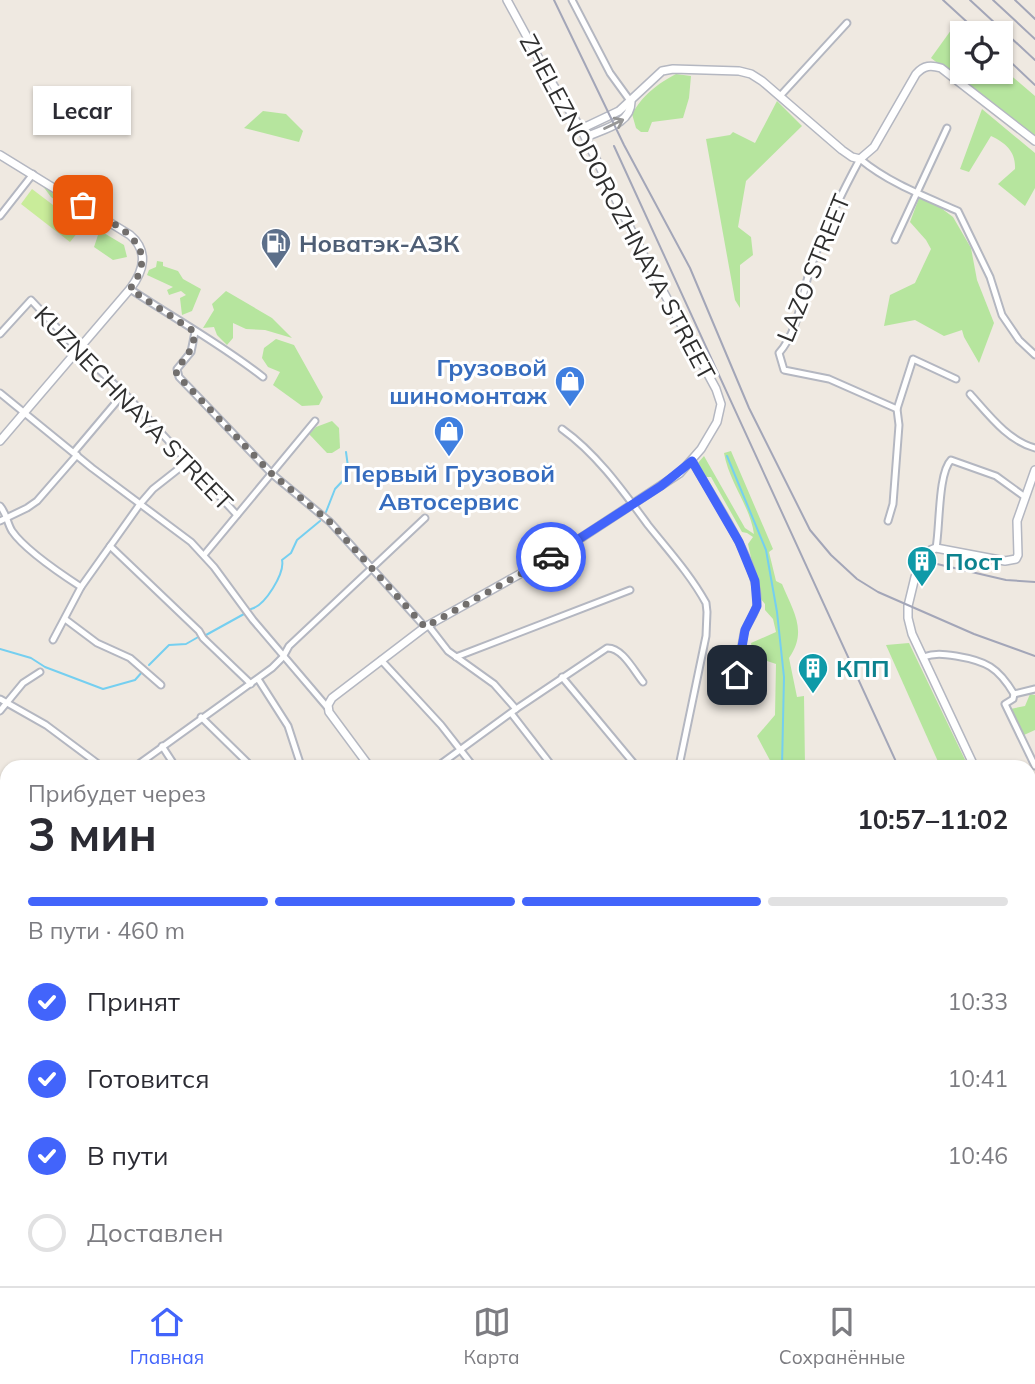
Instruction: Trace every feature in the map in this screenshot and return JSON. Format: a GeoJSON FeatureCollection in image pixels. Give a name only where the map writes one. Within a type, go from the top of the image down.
{"type":"FeatureCollection","features":[{"type":"Feature","properties":{"kind":"main road","name":"ZHELEZNODOROZHNAYA STREET"},"geometry":{"type":"LineString","coordinates":[[507,0],[552,83],[586,137],[644,256],[716,389],[721,404],[720,416],[711,435],[692,461]]}},
{"type":"Feature","properties":{"kind":"main road","name":"LAZO STREET"},"geometry":{"type":"LineString","coordinates":[[860,159],[874,147],[916,74],[927,66],[942,68],[1035,141]]}},
{"type":"Feature","properties":{"kind":"main road"},"geometry":{"type":"LineString","coordinates":[[581,129],[619,111],[662,71],[673,69],[744,72],[762,80],[842,150],[860,159]]}},
{"type":"Feature","properties":{"kind":"main road"},"geometry":{"type":"LineString","coordinates":[[586,137],[626,119],[631,102]]}},
{"type":"Feature","properties":{"kind":"main road"},"geometry":{"type":"LineString","coordinates":[[0,155],[134,238],[141,249],[143,259],[140,275],[130,289],[0,441]]}},
{"type":"Feature","properties":{"kind":"main road"},"geometry":{"type":"LineString","coordinates":[[364,760],[330,715],[328,708],[332,698],[426,626],[511,581],[634,504],[680,473],[692,461]]}},
{"type":"Feature","properties":{"kind":"main road"},"geometry":{"type":"LineString","coordinates":[[971,760],[912,634],[907,610],[915,576],[928,552],[936,548],[1012,561],[1018,555],[1017,522],[1035,470]]}},
{"type":"Feature","properties":{"kind":"street"},"geometry":{"type":"LineString","coordinates":[[572,0],[610,74],[631,102]]}},
{"type":"Feature","properties":{"kind":"street"},"geometry":{"type":"LineString","coordinates":[[781,95],[847,23]]}},
{"type":"Feature","properties":{"kind":"street"},"geometry":{"type":"LineString","coordinates":[[895,240],[947,128]]}},
{"type":"Feature","properties":{"kind":"street"},"geometry":{"type":"LineString","coordinates":[[860,159],[917,194],[958,211],[990,277],[1002,315],[1019,340],[1035,355]]}},
{"type":"Feature","properties":{"kind":"street","name":"LAZO STREET"},"geometry":{"type":"LineString","coordinates":[[860,159],[831,215],[810,270],[789,342],[779,353],[784,370],[829,379],[897,409]]}},
{"type":"Feature","properties":{"kind":"street"},"geometry":{"type":"LineString","coordinates":[[0,216],[34,174]]}},
{"type":"Feature","properties":{"kind":"street"},"geometry":{"type":"LineString","coordinates":[[130,289],[230,352],[263,377]]}},
{"type":"Feature","properties":{"kind":"street","name":"KUZNECHNAYA STREET"},"geometry":{"type":"LineString","coordinates":[[0,334],[31,300],[237,515]]}},
{"type":"Feature","properties":{"kind":"street"},"geometry":{"type":"LineString","coordinates":[[195,332],[191,352],[176,372],[272,474],[330,522],[440,643],[494,684],[548,760]]}},
{"type":"Feature","properties":{"kind":"street"},"geometry":{"type":"LineString","coordinates":[[888,521],[893,504],[899,425],[897,409],[912,359],[956,379]]}},
{"type":"Feature","properties":{"kind":"street"},"geometry":{"type":"LineString","coordinates":[[0,393],[174,528],[204,555],[283,657],[328,708]]}},
{"type":"Feature","properties":{"kind":"street"},"geometry":{"type":"LineString","coordinates":[[0,521],[37,501],[123,394]]}},
{"type":"Feature","properties":{"kind":"street"},"geometry":{"type":"LineString","coordinates":[[970,394],[1001,428],[1022,445],[1035,448]]}},
{"type":"Feature","properties":{"kind":"street"},"geometry":{"type":"LineString","coordinates":[[204,555],[315,421]]}},
{"type":"Feature","properties":{"kind":"street"},"geometry":{"type":"LineString","coordinates":[[562,429],[594,457],[634,504],[700,592],[708,612],[701,661],[680,760]]}},
{"type":"Feature","properties":{"kind":"street"},"geometry":{"type":"LineString","coordinates":[[936,548],[940,529],[942,482],[951,460],[996,476],[1025,497]]}},
{"type":"Feature","properties":{"kind":"street"},"geometry":{"type":"LineString","coordinates":[[692,461],[739,542],[751,566],[756,586],[755,610],[745,630],[737,675],[729,696]]}},
{"type":"Feature","properties":{"kind":"street"},"geometry":{"type":"LineString","coordinates":[[53,640],[81,587],[140,503],[186,463]]}},
{"type":"Feature","properties":{"kind":"street"},"geometry":{"type":"LineString","coordinates":[[0,506],[18,537],[52,567],[81,587]]}},
{"type":"Feature","properties":{"kind":"street"},"geometry":{"type":"LineString","coordinates":[[144,760],[258,679],[283,657],[289,646],[425,518]]}},
{"type":"Feature","properties":{"kind":"street"},"geometry":{"type":"LineString","coordinates":[[110,546],[158,590],[251,684]]}},
{"type":"Feature","properties":{"kind":"street"},"geometry":{"type":"LineString","coordinates":[[456,657],[630,590]]}},
{"type":"Feature","properties":{"kind":"street"},"geometry":{"type":"LineString","coordinates":[[65,619],[97,643],[130,658],[161,685]]}},
{"type":"Feature","properties":{"kind":"street"},"geometry":{"type":"LineString","coordinates":[[446,760],[603,650],[611,648],[620,653],[643,682]]}},
{"type":"Feature","properties":{"kind":"street"},"geometry":{"type":"LineString","coordinates":[[923,657],[936,653],[979,660],[993,667],[1014,694]]}},
{"type":"Feature","properties":{"kind":"street"},"geometry":{"type":"LineString","coordinates":[[381,660],[469,760]]}},
{"type":"Feature","properties":{"kind":"street"},"geometry":{"type":"LineString","coordinates":[[0,711],[23,683],[40,672]]}},
{"type":"Feature","properties":{"kind":"street"},"geometry":{"type":"LineString","coordinates":[[562,677],[631,760]]}},
{"type":"Feature","properties":{"kind":"street"},"geometry":{"type":"LineString","coordinates":[[258,679],[288,726],[298,760]]}},
{"type":"Feature","properties":{"kind":"street"},"geometry":{"type":"LineString","coordinates":[[553,684],[568,686]]}},
{"type":"Feature","properties":{"kind":"street"},"geometry":{"type":"LineString","coordinates":[[1014,694],[1035,689]]}},
{"type":"Feature","properties":{"kind":"street"},"geometry":{"type":"LineString","coordinates":[[1014,694],[1013,699],[1005,704],[1032,760]]}},
{"type":"Feature","properties":{"kind":"street"},"geometry":{"type":"LineString","coordinates":[[0,699],[46,725],[93,760]]}},
{"type":"Feature","properties":{"kind":"street"},"geometry":{"type":"LineString","coordinates":[[201,717],[245,760]]}},
{"type":"Feature","properties":{"kind":"street"},"geometry":{"type":"LineString","coordinates":[[162,746],[172,760]]}},
{"type":"Feature","properties":{"kind":"green space"},"geometry":{"type":"Polygon","coordinates":[[[950,32],[950,73],[931,58],[950,32]]]}},
{"type":"Feature","properties":{"kind":"green space"},"geometry":{"type":"Polygon","coordinates":[[[676,74],[691,76],[689,98],[683,118],[652,122],[648,132],[641,132],[636,128],[632,114],[651,91],[676,74]]]}},
{"type":"Feature","properties":{"kind":"green space"},"geometry":{"type":"Polygon","coordinates":[[[1013,77],[1035,96],[1035,139],[964,84],[1013,84],[1013,77]]]}},
{"type":"Feature","properties":{"kind":"green space"},"geometry":{"type":"Polygon","coordinates":[[[777,101],[802,126],[746,181],[738,227],[751,237],[753,255],[740,265],[740,308],[735,300],[706,139],[730,135],[733,132],[755,143],[777,101]]]}},
{"type":"Feature","properties":{"kind":"green space"},"geometry":{"type":"Polygon","coordinates":[[[982,109],[1035,153],[1035,188],[1025,206],[998,184],[1015,169],[1015,163],[1009,149],[991,136],[969,172],[960,169],[982,109]]]}},
{"type":"Feature","properties":{"kind":"green space"},"geometry":{"type":"Polygon","coordinates":[[[263,111],[286,114],[303,131],[299,142],[244,128],[263,111]]]}},
{"type":"Feature","properties":{"kind":"green space"},"geometry":{"type":"Polygon","coordinates":[[[42,185],[104,233],[124,245],[127,257],[113,260],[94,247],[99,232],[51,197],[42,185]]]}},
{"type":"Feature","properties":{"kind":"green space"},"geometry":{"type":"Polygon","coordinates":[[[32,189],[82,227],[70,242],[21,204],[32,189]]]}},
{"type":"Feature","properties":{"kind":"green space"},"geometry":{"type":"Polygon","coordinates":[[[919,198],[937,205],[953,217],[971,248],[977,280],[994,323],[979,363],[962,330],[944,336],[915,320],[884,326],[890,295],[915,283],[931,249],[910,222],[919,198]]]}},
{"type":"Feature","properties":{"kind":"green space"},"geometry":{"type":"Polygon","coordinates":[[[157,261],[178,271],[183,279],[201,289],[192,311],[182,315],[180,298],[186,295],[181,291],[169,295],[167,290],[173,287],[147,275],[149,270],[156,267],[157,261]]]}},
{"type":"Feature","properties":{"kind":"green space"},"geometry":{"type":"Polygon","coordinates":[[[226,291],[272,318],[292,338],[265,330],[246,329],[233,323],[233,338],[227,345],[217,335],[214,327],[203,328],[214,310],[212,304],[226,291]]]}},
{"type":"Feature","properties":{"kind":"green space"},"geometry":{"type":"Polygon","coordinates":[[[276,339],[294,345],[323,397],[319,405],[302,406],[273,385],[280,372],[268,367],[262,358],[264,348],[276,339]]]}},
{"type":"Feature","properties":{"kind":"green space"},"geometry":{"type":"Polygon","coordinates":[[[332,421],[339,428],[340,448],[327,453],[309,434],[316,427],[332,421]]]}},
{"type":"Feature","properties":{"kind":"green space"},"geometry":{"type":"Polygon","coordinates":[[[731,451],[773,549],[769,552],[776,581],[782,584],[797,621],[797,639],[789,658],[797,697],[804,696],[805,760],[770,760],[757,736],[775,715],[776,664],[753,656],[751,643],[776,632],[773,619],[760,598],[748,544],[753,537],[742,532],[711,477],[704,477],[697,464],[704,456],[745,528],[754,534],[724,453],[731,451]]]}},
{"type":"Feature","properties":{"kind":"green space"},"geometry":{"type":"Polygon","coordinates":[[[909,643],[965,760],[937,760],[886,645],[909,643]]]}},
{"type":"Feature","properties":{"kind":"green space"},"geometry":{"type":"Polygon","coordinates":[[[1030,694],[1035,695],[1035,730],[1024,735],[1010,709],[1025,706],[1030,694]]]}},
{"type":"Feature","properties":{"kind":"waterway"},"geometry":{"type":"LineString","coordinates":[[326,512],[335,489],[349,474],[346,452]]}},
{"type":"Feature","properties":{"kind":"waterway"},"geometry":{"type":"LineString","coordinates":[[727,456],[766,550],[777,612],[784,677],[782,760]]}},
{"type":"Feature","properties":{"kind":"waterway"},"geometry":{"type":"LineString","coordinates":[[251,609],[262,602],[273,588],[282,560],[291,553],[297,540],[320,521]]}},
{"type":"Feature","properties":{"kind":"waterway"},"geometry":{"type":"LineString","coordinates":[[206,635],[244,614]]}},
{"type":"Feature","properties":{"kind":"waterway"},"geometry":{"type":"LineString","coordinates":[[149,665],[169,645],[186,644],[200,636]]}},
{"type":"Feature","properties":{"kind":"waterway"},"geometry":{"type":"LineString","coordinates":[[0,649],[31,658],[45,667],[103,689],[135,680],[143,671]]}},
{"type":"Feature","properties":{"kind":"railway"},"geometry":{"type":"LineString","coordinates":[[554,0],[624,145],[690,268],[749,408],[810,530],[831,555],[857,579],[878,592],[974,634],[1035,656]]}},
{"type":"Feature","properties":{"kind":"railway"},"geometry":{"type":"LineString","coordinates":[[943,0],[966,21]]}},
{"type":"Feature","properties":{"kind":"railway"},"geometry":{"type":"LineString","coordinates":[[970,0],[1035,60]]}},
{"type":"Feature","properties":{"kind":"railway"},"geometry":{"type":"LineString","coordinates":[[993,0],[1035,39]]}},
{"type":"Feature","properties":{"kind":"railway"},"geometry":{"type":"LineString","coordinates":[[1015,0],[1035,19]]}},
{"type":"Feature","properties":{"kind":"railway"},"geometry":{"type":"LineString","coordinates":[[1013,64],[1035,85]]}},
{"type":"Feature","properties":{"kind":"railway"},"geometry":{"type":"LineString","coordinates":[[614,146],[895,760]]}},
{"type":"Feature","properties":{"kind":"railway"},"geometry":{"type":"LineString","coordinates":[[937,564],[1006,580],[1035,582]]}},
{"type":"Feature","properties":{"kind":"way so far"},"geometry":{"type":"LineString","coordinates":[[83,205],[134,238],[141,249],[143,265],[140,275],[130,289],[195,332],[191,352],[177,369],[179,377],[272,474],[330,522],[425,627],[551,557]]}},
{"type":"Feature","properties":{"kind":"place","name":"Lecar"},"geometry":{"type":"Point","coordinates":[83,205]}},
{"type":"Feature","properties":{"kind":"place","name":"Новатэк-АЗК"},"geometry":{"type":"Point","coordinates":[276,270]}},
{"type":"Feature","properties":{"kind":"place","name":"Грузовой шиномонтаж"},"geometry":{"type":"Point","coordinates":[570,408]}},
{"type":"Feature","properties":{"kind":"place","name":"Первый Грузовой Автосервис"},"geometry":{"type":"Point","coordinates":[449,458]}},
{"type":"Feature","properties":{"kind":"place","name":"Пост"},"geometry":{"type":"Point","coordinates":[922,588]}},
{"type":"Feature","properties":{"kind":"place","name":"КПП"},"geometry":{"type":"Point","coordinates":[813,695]}},
{"type":"Feature","properties":{"kind":"route"},"geometry":{"type":"LineString","coordinates":[[551,557],[661,486],[692,461],[739,542],[755,581],[757,606],[745,630],[737,675]]}}]}
